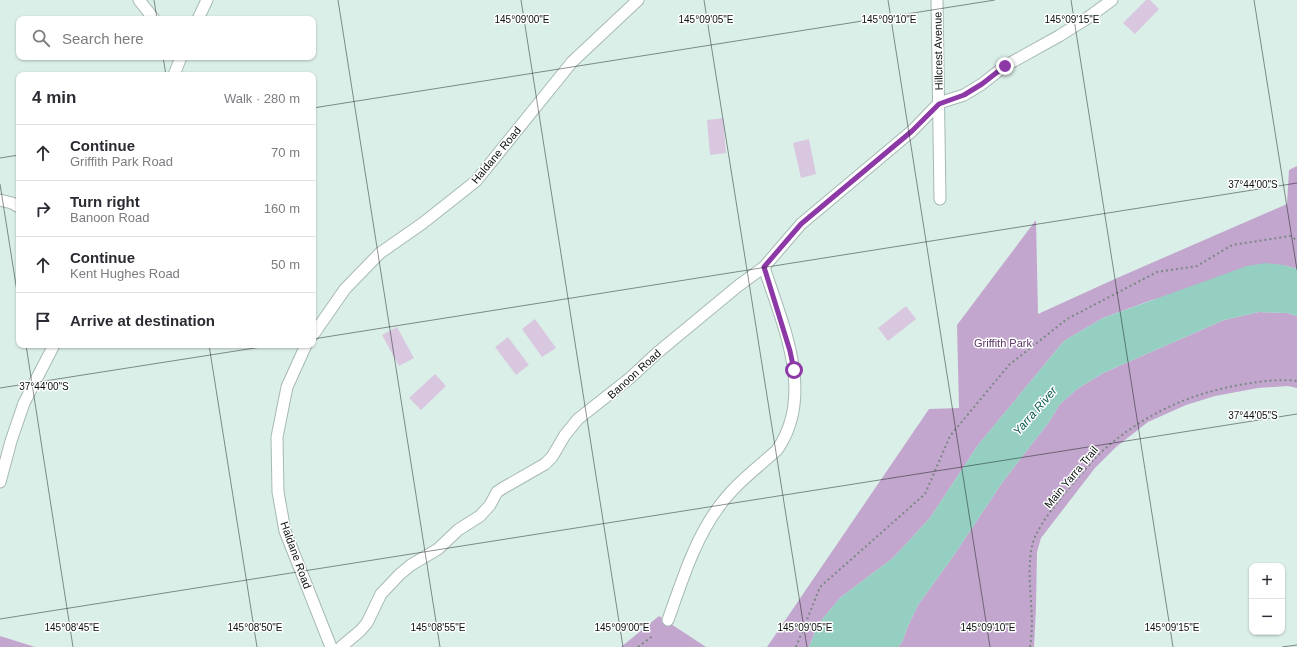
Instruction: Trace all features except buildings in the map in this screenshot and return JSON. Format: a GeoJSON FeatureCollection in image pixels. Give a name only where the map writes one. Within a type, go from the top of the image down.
{"type":"FeatureCollection","features":[{"type":"Feature","properties":{"kind":"street"},"geometry":{"type":"LineString","coordinates":[[139,0],[152,16]]}},
{"type":"Feature","properties":{"kind":"street"},"geometry":{"type":"LineString","coordinates":[[199,16],[207,0]]}},
{"type":"Feature","properties":{"kind":"street","name":"Haldane Road"},"geometry":{"type":"LineString","coordinates":[[316,331],[345,289],[380,253],[423,223],[476,180],[572,62],[638,0]]}},
{"type":"Feature","properties":{"kind":"street","name":"Hillcrest Avenue"},"geometry":{"type":"LineString","coordinates":[[937,0],[940,199]]}},
{"type":"Feature","properties":{"kind":"street"},"geometry":{"type":"LineString","coordinates":[[939,104],[964,95],[982,84],[1005,66],[1064,33],[1112,0]]}},
{"type":"Feature","properties":{"kind":"street"},"geometry":{"type":"LineString","coordinates":[[175,72],[180,60]]}},
{"type":"Feature","properties":{"kind":"street","name":"Banoon Road"},"geometry":{"type":"LineString","coordinates":[[341,647],[367,623],[381,594],[405,569],[438,549],[458,530],[480,516],[490,505],[497,492],[545,464],[552,457],[565,435],[578,419],[630,378],[657,353],[738,286],[764,267],[801,224],[912,131],[939,104]]}},
{"type":"Feature","properties":{"kind":"street"},"geometry":{"type":"LineString","coordinates":[[0,200],[16,205]]}},
{"type":"Feature","properties":{"kind":"street"},"geometry":{"type":"LineString","coordinates":[[668,620],[693,553],[718,507],[733,490],[777,450],[792,421],[795,392],[794,370],[790,351],[764,267]]}},
{"type":"Feature","properties":{"kind":"street"},"geometry":{"type":"LineString","coordinates":[[0,482],[11,441],[24,403],[52,348]]}},
{"type":"Feature","properties":{"kind":"street","name":"Haldane Road"},"geometry":{"type":"LineString","coordinates":[[305,348],[287,387],[278,437],[278,492],[285,531],[331,647]]}},
{"type":"Feature","properties":{"kind":"path"},"geometry":{"type":"LineString","coordinates":[[796,647],[820,587],[925,494],[950,436],[1009,365],[1067,319],[1157,272],[1198,266],[1232,245],[1290,236],[1297,240]]}},
{"type":"Feature","properties":{"kind":"path","name":"Main Yarra Trail"},"geometry":{"type":"LineString","coordinates":[[1030,647],[1032,618],[1030,562],[1034,539],[1052,511],[1101,452],[1144,419],[1181,401],[1203,393],[1238,385],[1268,381],[1297,381]]}},
{"type":"Feature","properties":{"kind":"path"},"geometry":{"type":"LineString","coordinates":[[638,647],[654,635]]}},
{"type":"Feature","properties":{"kind":"shaded area"},"geometry":{"type":"Polygon","coordinates":[[[1146,0],[1150,0],[1159,9],[1135,34],[1123,23],[1146,0]]]}},
{"type":"Feature","properties":{"kind":"shaded area"},"geometry":{"type":"Polygon","coordinates":[[[723,118],[726,153],[710,155],[707,120],[723,118]]]}},
{"type":"Feature","properties":{"kind":"shaded area"},"geometry":{"type":"Polygon","coordinates":[[[809,139],[816,174],[801,178],[793,143],[809,139]]]}},
{"type":"Feature","properties":{"kind":"shaded area"},"geometry":{"type":"Polygon","coordinates":[[[906,306],[916,319],[888,341],[878,328],[906,306]]]}},
{"type":"Feature","properties":{"kind":"shaded area"},"geometry":{"type":"Polygon","coordinates":[[[535,319],[556,348],[542,357],[522,329],[535,319]]]}},
{"type":"Feature","properties":{"kind":"shaded area"},"geometry":{"type":"Polygon","coordinates":[[[397,327],[414,358],[399,366],[382,335],[397,327]]]}},
{"type":"Feature","properties":{"kind":"shaded area"},"geometry":{"type":"Polygon","coordinates":[[[508,337],[529,365],[516,375],[495,347],[508,337]]]}},
{"type":"Feature","properties":{"kind":"shaded area"},"geometry":{"type":"Polygon","coordinates":[[[435,374],[446,386],[421,410],[409,398],[435,374]]]}},
{"type":"Feature","properties":{"kind":"green space","name":"Griffith Park"},"geometry":{"type":"Polygon","coordinates":[[[1297,166],[1297,269],[1283,265],[1152,300],[1103,318],[1064,341],[978,445],[930,518],[893,558],[841,597],[819,623],[809,647],[767,647],[929,409],[959,408],[957,325],[1036,220],[1038,314],[1287,204],[1289,170],[1297,166]]]}},
{"type":"Feature","properties":{"kind":"green space"},"geometry":{"type":"Polygon","coordinates":[[[1259,312],[1288,313],[1297,316],[1297,388],[1288,386],[1258,388],[1215,396],[1186,405],[1148,422],[1116,447],[1095,468],[1041,538],[1037,552],[1034,647],[898,647],[902,642],[918,605],[952,558],[1004,480],[1049,422],[1060,404],[1077,389],[1103,373],[1224,320],[1259,312]]]}},
{"type":"Feature","properties":{"kind":"green space"},"geometry":{"type":"Polygon","coordinates":[[[659,616],[706,647],[621,647],[659,616]]]}},
{"type":"Feature","properties":{"kind":"green space"},"geometry":{"type":"Polygon","coordinates":[[[0,636],[35,647],[0,647],[0,636]]]}},
{"type":"Feature","properties":{"kind":"water","name":"Yarra River"},"geometry":{"type":"Polygon","coordinates":[[[1266,263],[1283,265],[1297,269],[1297,316],[1288,313],[1259,312],[1224,320],[1103,373],[1077,389],[1060,404],[1049,422],[1004,480],[952,558],[918,605],[902,642],[898,647],[809,647],[819,623],[841,597],[893,558],[930,518],[978,445],[1064,341],[1103,318],[1247,266],[1266,263]]]}},
{"type":"Feature","properties":{"kind":"route"},"geometry":{"type":"LineString","coordinates":[[794,370],[790,351],[764,267],[801,224],[912,131],[939,104],[964,95],[982,84],[1005,66]]}}]}
